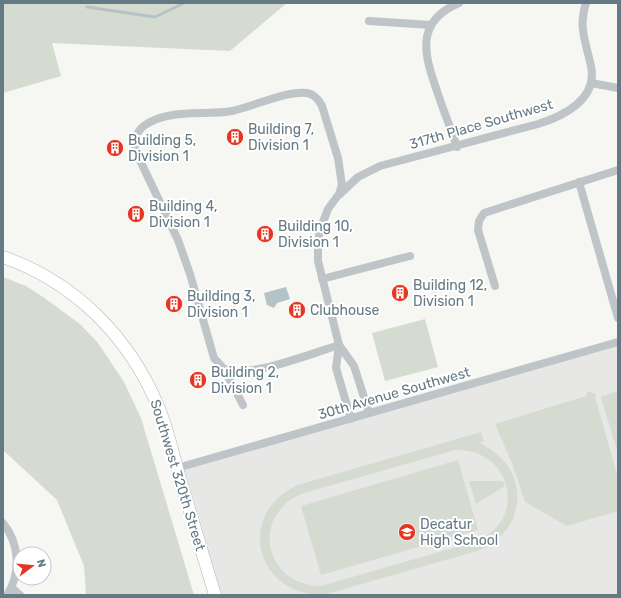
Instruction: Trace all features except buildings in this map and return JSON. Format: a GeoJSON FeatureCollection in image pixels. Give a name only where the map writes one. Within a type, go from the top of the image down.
{"type":"FeatureCollection","features":[{"type":"Feature","properties":{"kind":"main road","name":"Southwest 320th Street"},"geometry":{"type":"LineString","coordinates":[[3,257],[32,269],[70,292],[94,311],[117,337],[144,378],[159,407],[215,595]]}},
{"type":"Feature","properties":{"kind":"street"},"geometry":{"type":"LineString","coordinates":[[457,147],[426,58],[426,42],[431,25],[442,12],[459,3]]}},
{"type":"Feature","properties":{"kind":"street"},"geometry":{"type":"LineString","coordinates":[[586,3],[583,13],[582,31],[591,67],[592,83],[618,88]]}},
{"type":"Feature","properties":{"kind":"street"},"geometry":{"type":"LineString","coordinates":[[369,21],[431,25]]}},
{"type":"Feature","properties":{"kind":"street","name":"317th Place Southwest"},"geometry":{"type":"LineString","coordinates":[[339,345],[322,279],[318,257],[320,230],[328,209],[340,194],[358,177],[380,166],[457,147],[542,122],[557,116],[582,100],[592,83]]}},
{"type":"Feature","properties":{"kind":"street"},"geometry":{"type":"LineString","coordinates":[[243,405],[224,369],[214,358],[190,274],[178,240],[136,152],[136,137],[143,126],[154,120],[174,115],[224,112],[292,95],[311,94],[317,98],[322,106],[341,177],[340,194]]}},
{"type":"Feature","properties":{"kind":"street"},"geometry":{"type":"LineString","coordinates":[[495,286],[478,230],[478,221],[484,213],[618,170]]}},
{"type":"Feature","properties":{"kind":"street"},"geometry":{"type":"LineString","coordinates":[[579,182],[618,318]]}},
{"type":"Feature","properties":{"kind":"street"},"geometry":{"type":"LineString","coordinates":[[322,279],[410,256]]}},
{"type":"Feature","properties":{"kind":"street","name":"30th Avenue Southwest"},"geometry":{"type":"LineString","coordinates":[[177,468],[618,342]]}},
{"type":"Feature","properties":{"kind":"street"},"geometry":{"type":"LineString","coordinates":[[224,369],[237,372],[257,369],[339,345]]}},
{"type":"Feature","properties":{"kind":"street"},"geometry":{"type":"LineString","coordinates":[[339,345],[354,366],[369,413]]}},
{"type":"Feature","properties":{"kind":"street"},"geometry":{"type":"LineString","coordinates":[[339,345],[336,368],[351,419]]}},
{"type":"Feature","properties":{"kind":"street"},"geometry":{"type":"LineString","coordinates":[[3,523],[10,533],[16,550],[17,572],[10,591],[20,595]]}},
{"type":"Feature","properties":{"kind":"shaded area"},"geometry":{"type":"Polygon","coordinates":[[[3,3],[287,3],[230,51],[52,43],[61,76],[3,93],[3,3]]]}},
{"type":"Feature","properties":{"kind":"shaded area"},"geometry":{"type":"Polygon","coordinates":[[[3,277],[26,286],[80,324],[98,343],[124,382],[141,418],[194,595],[86,595],[84,566],[57,500],[3,450],[3,277]]]}},
{"type":"Feature","properties":{"kind":"shaded area"},"geometry":{"type":"Polygon","coordinates":[[[286,287],[290,299],[277,303],[274,308],[267,305],[264,293],[286,287]]]}},
{"type":"Feature","properties":{"kind":"shaded area"},"geometry":{"type":"Polygon","coordinates":[[[425,319],[438,367],[385,381],[372,333],[425,319]]]}},
{"type":"Feature","properties":{"kind":"shaded area","name":"Decatur High School"},"geometry":{"type":"Polygon","coordinates":[[[618,342],[618,595],[215,595],[177,468],[618,342]]]}},
{"type":"Feature","properties":{"kind":"shaded area"},"geometry":{"type":"Polygon","coordinates":[[[588,391],[596,394],[595,397],[618,478],[618,511],[567,526],[525,502],[512,463],[495,424],[586,396],[588,391]]]}},
{"type":"Feature","properties":{"kind":"shaded area"},"geometry":{"type":"Polygon","coordinates":[[[618,391],[618,454],[601,397],[618,391]]]}},
{"type":"Feature","properties":{"kind":"shaded area"},"geometry":{"type":"Polygon","coordinates":[[[481,432],[484,441],[479,443],[496,453],[508,466],[515,482],[517,498],[515,514],[507,529],[494,542],[477,551],[323,595],[299,591],[280,581],[268,566],[261,549],[261,530],[267,512],[280,496],[301,484],[481,432]],[[455,450],[304,493],[287,503],[275,516],[270,532],[270,547],[276,562],[287,574],[302,583],[321,586],[474,542],[491,532],[502,519],[507,504],[507,488],[501,473],[490,461],[475,453],[455,450]]]}},
{"type":"Feature","properties":{"kind":"shaded area"},"geometry":{"type":"Polygon","coordinates":[[[458,460],[478,530],[321,575],[301,506],[458,460]]]}},
{"type":"Feature","properties":{"kind":"shaded area"},"geometry":{"type":"Polygon","coordinates":[[[469,481],[503,481],[505,486],[476,504],[469,481]]]}},
{"type":"Feature","properties":{"kind":"waterway"},"geometry":{"type":"LineString","coordinates":[[87,7],[155,17],[184,3]]}},
{"type":"Feature","properties":{"kind":"place","name":"Building 7, Division 1"},"geometry":{"type":"Point","coordinates":[235,137]}},
{"type":"Feature","properties":{"kind":"place","name":"Building 5, Division 1"},"geometry":{"type":"Point","coordinates":[115,148]}},
{"type":"Feature","properties":{"kind":"place","name":"Building 4, Division 1"},"geometry":{"type":"Point","coordinates":[136,214]}},
{"type":"Feature","properties":{"kind":"place","name":"Building 10, Division 1"},"geometry":{"type":"Point","coordinates":[265,234]}},
{"type":"Feature","properties":{"kind":"place","name":"Building 12, Division 1"},"geometry":{"type":"Point","coordinates":[400,293]}},
{"type":"Feature","properties":{"kind":"place","name":"Building 3, Division 1"},"geometry":{"type":"Point","coordinates":[174,304]}},
{"type":"Feature","properties":{"kind":"place","name":"Clubhouse"},"geometry":{"type":"Point","coordinates":[297,310]}},
{"type":"Feature","properties":{"kind":"place","name":"Building 2, Division 1"},"geometry":{"type":"Point","coordinates":[198,380]}},
{"type":"Feature","properties":{"kind":"place","name":"Decatur High School"},"geometry":{"type":"Point","coordinates":[407,532]}}]}
